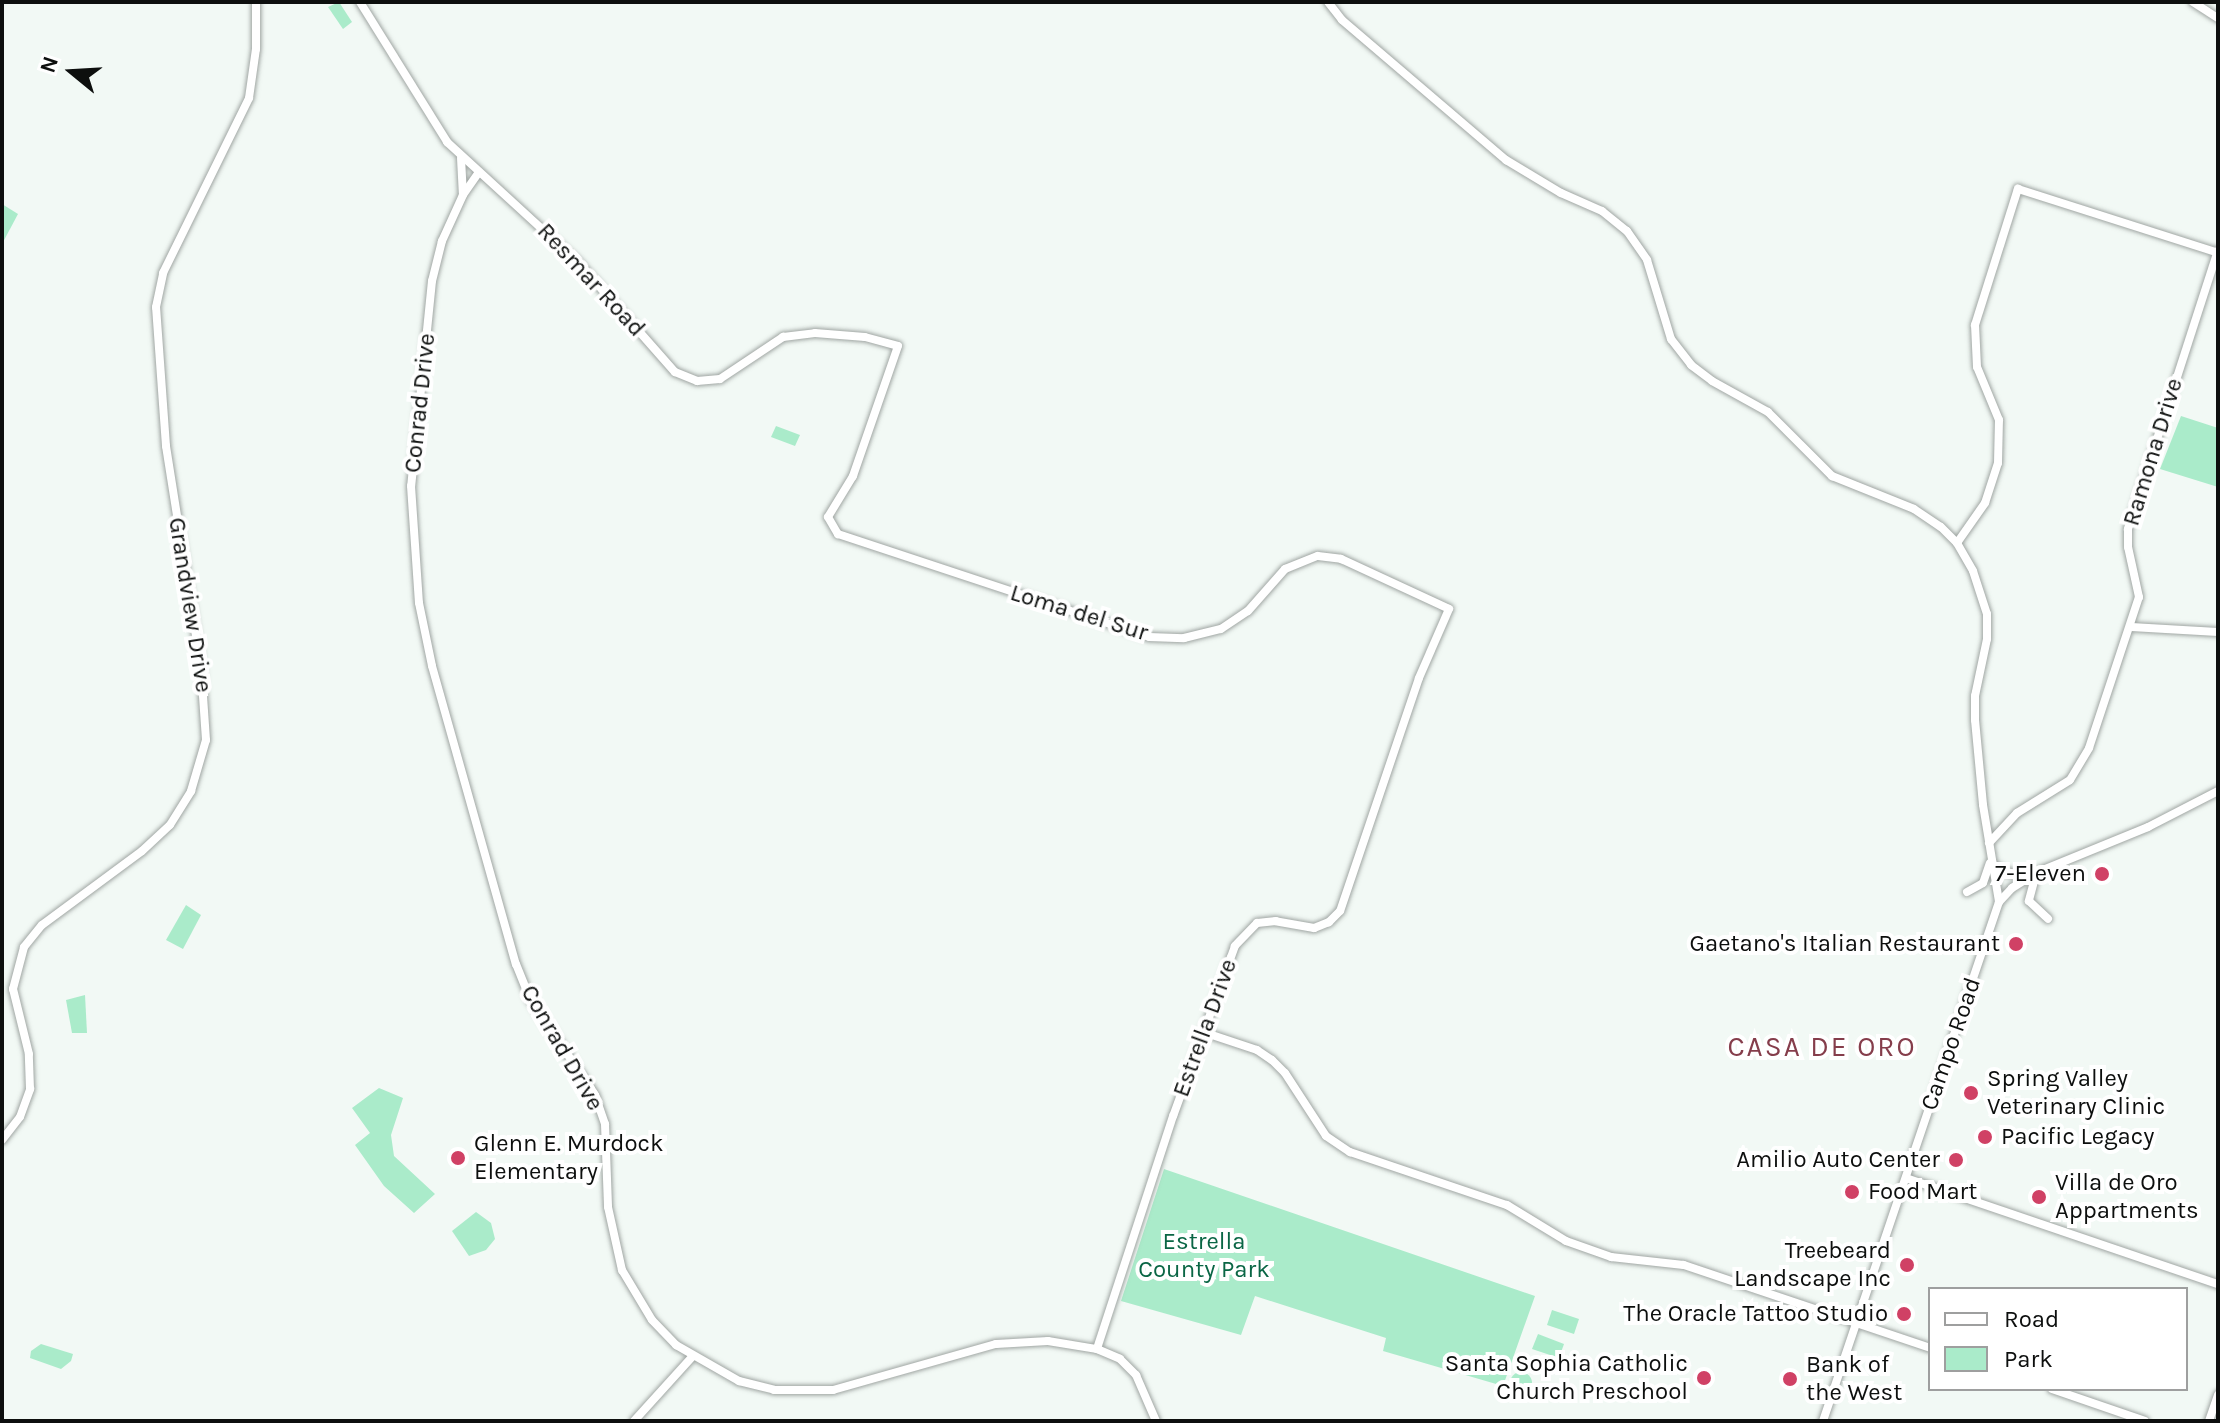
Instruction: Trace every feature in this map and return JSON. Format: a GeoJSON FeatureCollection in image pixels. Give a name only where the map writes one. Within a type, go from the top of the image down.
{"type":"FeatureCollection","features":[{"type":"Feature","properties":{"kind":"street","name":"Grandview Drive"},"geometry":{"type":"LineString","coordinates":[[2,1140],[20,1117],[31,1080],[29,1054],[13,989],[24,947],[52,916],[142,851],[170,825],[199,772],[206,740],[206,707],[166,446],[156,307],[163,273],[249,98],[256,49],[256,2]]}},
{"type":"Feature","properties":{"kind":"street","name":"Resmar Road"},"geometry":{"type":"LineString","coordinates":[[360,2],[389,44],[421,104],[461,158],[577,261],[675,372],[685,378],[705,382],[720,379],[783,337],[802,334],[833,332],[898,346],[858,464],[831,510],[829,522]]}},
{"type":"Feature","properties":{"kind":"street"},"geometry":{"type":"LineString","coordinates":[[1328,2],[1342,20],[1506,160],[1561,193],[1602,211],[1627,231],[1647,260],[1671,339],[1691,365],[1712,381],[1768,412],[1832,476],[1914,509],[1941,527],[1957,543],[1973,571],[1987,614],[1987,639],[1975,696],[1975,720],[1991,861],[1999,902],[2028,877],[2148,827],[2218,791]]}},
{"type":"Feature","properties":{"kind":"street"},"geometry":{"type":"LineString","coordinates":[[2193,2],[2218,18]]}},
{"type":"Feature","properties":{"kind":"street"},"geometry":{"type":"LineString","coordinates":[[461,158],[463,195]]}},
{"type":"Feature","properties":{"kind":"street","name":"Conrad Drive"},"geometry":{"type":"LineString","coordinates":[[479,172],[463,195],[442,241],[432,281],[417,413],[411,527],[422,626],[516,964],[530,999],[595,1095],[605,1124],[608,1207],[622,1270],[652,1320],[692,1357],[739,1381],[774,1390],[833,1390],[1012,1341],[1048,1341],[1097,1349],[1115,1356],[1133,1371],[1156,1421]]}},
{"type":"Feature","properties":{"kind":"street"},"geometry":{"type":"LineString","coordinates":[[1957,543],[1985,503],[1998,463],[1999,420],[1977,367],[1975,325],[2018,189],[2218,252]]}},
{"type":"Feature","properties":{"kind":"street","name":"Ramona Drive"},"geometry":{"type":"LineString","coordinates":[[1989,843],[2017,813],[2061,787],[2080,768],[2131,627],[2139,588],[2128,547],[2128,529],[2218,252]]}},
{"type":"Feature","properties":{"kind":"street","name":"Loma del Sur"},"geometry":{"type":"LineString","coordinates":[[829,522],[838,534],[1149,637],[1184,638],[1221,629],[1248,611],[1285,569],[1318,556],[1341,559],[1449,609]]}},
{"type":"Feature","properties":{"kind":"street","name":"Estrella Drive"},"geometry":{"type":"LineString","coordinates":[[1097,1349],[1203,1032],[1235,946],[1249,928],[1269,921],[1319,927],[1340,911],[1419,678],[1449,609]]}},
{"type":"Feature","properties":{"kind":"street"},"geometry":{"type":"LineString","coordinates":[[2131,627],[2218,632]]}},
{"type":"Feature","properties":{"kind":"street"},"geometry":{"type":"LineString","coordinates":[[1991,861],[2006,872],[2028,877]]}},
{"type":"Feature","properties":{"kind":"street"},"geometry":{"type":"LineString","coordinates":[[1967,892],[1983,883],[1991,861]]}},
{"type":"Feature","properties":{"kind":"street"},"geometry":{"type":"LineString","coordinates":[[2038,872],[2030,888],[2029,901],[2048,919]]}},
{"type":"Feature","properties":{"kind":"street","name":"Campo Road"},"geometry":{"type":"LineString","coordinates":[[1823,1421],[1999,902]]}},
{"type":"Feature","properties":{"kind":"street"},"geometry":{"type":"LineString","coordinates":[[1203,1032],[1257,1050],[1272,1060],[1285,1073],[1326,1136],[1350,1152],[1507,1205],[1566,1241],[1611,1257],[1684,1265],[1928,1347]]}},
{"type":"Feature","properties":{"kind":"street"},"geometry":{"type":"LineString","coordinates":[[1906,1178],[2218,1284]]}},
{"type":"Feature","properties":{"kind":"street"},"geometry":{"type":"LineString","coordinates":[[634,1421],[692,1357]]}},
{"type":"Feature","properties":{"kind":"street"},"geometry":{"type":"LineString","coordinates":[[2058,1391],[2145,1421]]}},
{"type":"Feature","properties":{"kind":"street"},"geometry":{"type":"LineString","coordinates":[[2209,1421],[2218,1395]]}},
{"type":"Feature","properties":{"kind":"green space"},"geometry":{"type":"Polygon","coordinates":[[[339,2],[352,22],[343,29],[328,7],[339,2]]]}},
{"type":"Feature","properties":{"kind":"green space"},"geometry":{"type":"Polygon","coordinates":[[[2,204],[18,214],[2,244],[2,204]]]}},
{"type":"Feature","properties":{"kind":"green space"},"geometry":{"type":"Polygon","coordinates":[[[2181,416],[2218,428],[2218,487],[2160,469],[2181,416]]]}},
{"type":"Feature","properties":{"kind":"green space"},"geometry":{"type":"Polygon","coordinates":[[[776,426],[800,435],[795,446],[771,437],[776,426]]]}},
{"type":"Feature","properties":{"kind":"green space"},"geometry":{"type":"Polygon","coordinates":[[[186,905],[201,915],[183,949],[166,940],[186,905]]]}},
{"type":"Feature","properties":{"kind":"green space"},"geometry":{"type":"Polygon","coordinates":[[[85,995],[87,1033],[72,1033],[66,1000],[85,995]]]}},
{"type":"Feature","properties":{"kind":"green space"},"geometry":{"type":"Polygon","coordinates":[[[379,1088],[403,1098],[391,1135],[394,1156],[435,1194],[414,1213],[384,1186],[355,1145],[370,1133],[352,1108],[379,1088]]]}},
{"type":"Feature","properties":{"kind":"green space","name":"Estrella County Park"},"geometry":{"type":"Polygon","coordinates":[[[1164,1169],[1535,1296],[1503,1386],[1383,1351],[1386,1338],[1255,1296],[1241,1335],[1121,1301],[1164,1169]]]}},
{"type":"Feature","properties":{"kind":"green space"},"geometry":{"type":"Polygon","coordinates":[[[476,1212],[491,1223],[495,1239],[486,1250],[469,1256],[452,1231],[476,1212]]]}},
{"type":"Feature","properties":{"kind":"green space"},"geometry":{"type":"Polygon","coordinates":[[[1552,1310],[1579,1319],[1574,1334],[1547,1325],[1552,1310]]]}},
{"type":"Feature","properties":{"kind":"green space"},"geometry":{"type":"Polygon","coordinates":[[[1538,1334],[1564,1344],[1559,1358],[1532,1349],[1538,1334]]]}},
{"type":"Feature","properties":{"kind":"green space"},"geometry":{"type":"Polygon","coordinates":[[[41,1344],[73,1354],[71,1361],[61,1369],[30,1358],[31,1351],[41,1344]]]}},
{"type":"Feature","properties":{"kind":"green space"},"geometry":{"type":"Polygon","coordinates":[[[1521,1372],[1529,1375],[1532,1383],[1529,1391],[1521,1394],[1513,1391],[1510,1383],[1513,1375],[1521,1372]]]}},
{"type":"Feature","properties":{"kind":"place","name":"7-Eleven"},"geometry":{"type":"Point","coordinates":[2102,874]}},
{"type":"Feature","properties":{"kind":"place","name":"Gaetano's Italian Restaurant"},"geometry":{"type":"Point","coordinates":[2016,944]}},
{"type":"Feature","properties":{"kind":"place","name":"Spring Valley Veterinary Clinic"},"geometry":{"type":"Point","coordinates":[1971,1093]}},
{"type":"Feature","properties":{"kind":"place","name":"Pacific Legacy"},"geometry":{"type":"Point","coordinates":[1985,1137]}},
{"type":"Feature","properties":{"kind":"place","name":"Glenn E. Murdock Elementary"},"geometry":{"type":"Point","coordinates":[458,1158]}},
{"type":"Feature","properties":{"kind":"place","name":"Amilio Auto Center"},"geometry":{"type":"Point","coordinates":[1956,1160]}},
{"type":"Feature","properties":{"kind":"place","name":"Food Mart"},"geometry":{"type":"Point","coordinates":[1852,1192]}},
{"type":"Feature","properties":{"kind":"place","name":"Villa de Oro Appartments"},"geometry":{"type":"Point","coordinates":[2039,1197]}},
{"type":"Feature","properties":{"kind":"place","name":"Treebeard Landscape Inc"},"geometry":{"type":"Point","coordinates":[1907,1265]}},
{"type":"Feature","properties":{"kind":"place","name":"The Oracle Tattoo Studio"},"geometry":{"type":"Point","coordinates":[1904,1314]}},
{"type":"Feature","properties":{"kind":"place","name":"Santa Sophia Catholic Church Preschool"},"geometry":{"type":"Point","coordinates":[1704,1378]}},
{"type":"Feature","properties":{"kind":"place","name":"Bank of the West"},"geometry":{"type":"Point","coordinates":[1790,1379]}},
{"type":"Feature","properties":{"kind":"district","name":"CASA DE ORO"},"geometry":{"type":"Point","coordinates":[1822,1047]}}]}
